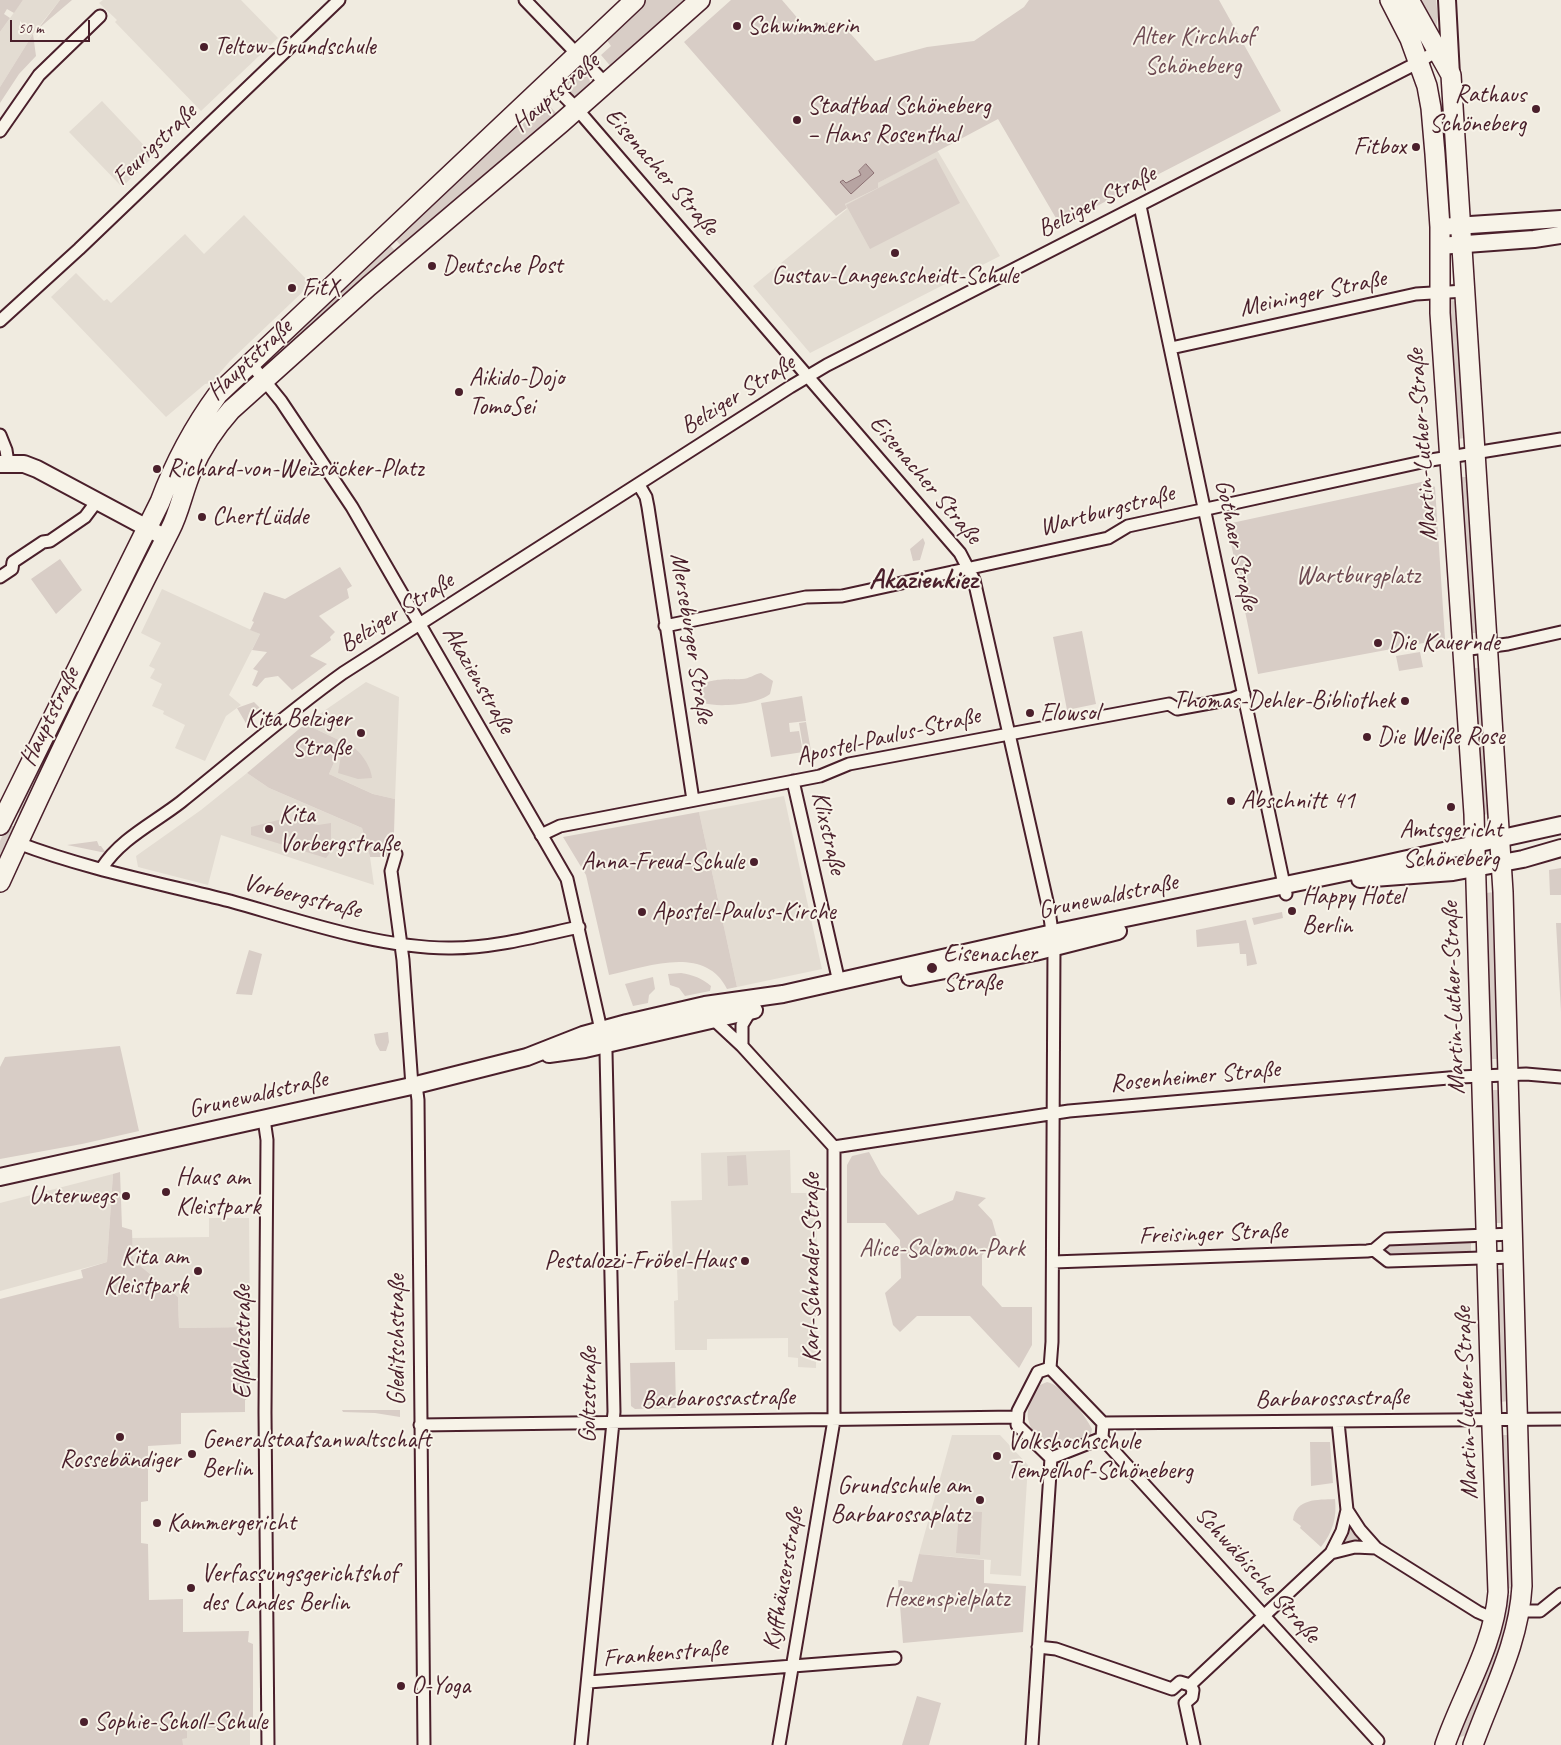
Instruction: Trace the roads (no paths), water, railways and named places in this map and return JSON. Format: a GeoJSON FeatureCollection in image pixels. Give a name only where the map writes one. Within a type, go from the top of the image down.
{"type":"FeatureCollection","features":[{"type":"Feature","properties":{"kind":"main road","name":"Hauptstraße"},"geometry":{"type":"LineString","coordinates":[[0,825],[160,502],[174,466],[194,426],[218,394],[578,56],[635,0]]}},
{"type":"Feature","properties":{"kind":"main road","name":"Hauptstraße"},"geometry":{"type":"LineString","coordinates":[[0,882],[119,629],[178,514],[191,472],[209,436],[230,410],[399,260],[606,84],[700,0]]}},
{"type":"Feature","properties":{"kind":"main road","name":"Martin-Luther-Straße"},"geometry":{"type":"LineString","coordinates":[[1390,0],[1410,38],[1419,62],[1431,108],[1440,227],[1440,293],[1449,458],[1475,844],[1498,1592],[1494,1619],[1445,1745]]}},
{"type":"Feature","properties":{"kind":"main road"},"geometry":{"type":"LineString","coordinates":[[1409,0],[1444,46]]}},
{"type":"Feature","properties":{"kind":"main road"},"geometry":{"type":"LineString","coordinates":[[1444,46],[1447,0]]}},
{"type":"Feature","properties":{"kind":"main road","name":"Martin-Luther-Straße"},"geometry":{"type":"LineString","coordinates":[[1444,46],[1451,75],[1462,226],[1500,839],[1522,1567],[1520,1611],[1509,1655],[1473,1745]]}},
{"type":"Feature","properties":{"kind":"main road"},"geometry":{"type":"LineString","coordinates":[[1440,227],[1561,219]]}},
{"type":"Feature","properties":{"kind":"main road"},"geometry":{"type":"LineString","coordinates":[[1439,246],[1463,245],[1560,233]]}},
{"type":"Feature","properties":{"kind":"main road"},"geometry":{"type":"LineString","coordinates":[[4,463],[31,466],[166,538]]}},
{"type":"Feature","properties":{"kind":"main road","name":"Grunewaldstraße"},"geometry":{"type":"LineString","coordinates":[[666,1022],[714,1019],[1054,940],[1285,890],[1561,825]]}},
{"type":"Feature","properties":{"kind":"main road","name":"Grunewaldstraße"},"geometry":{"type":"LineString","coordinates":[[1285,890],[1372,877],[1425,875],[1475,868],[1561,848]]}},
{"type":"Feature","properties":{"kind":"main road","name":"Grunewaldstraße"},"geometry":{"type":"LineString","coordinates":[[0,1177],[414,1085],[526,1057],[583,1035],[604,1037],[666,1022],[705,1006],[783,994],[1054,940]]}},
{"type":"Feature","properties":{"kind":"street","name":"Feurigstraße"},"geometry":{"type":"LineString","coordinates":[[0,320],[80,249],[339,0]]}},
{"type":"Feature","properties":{"kind":"street"},"geometry":{"type":"LineString","coordinates":[[525,0],[606,84]]}},
{"type":"Feature","properties":{"kind":"street"},"geometry":{"type":"LineString","coordinates":[[0,131],[38,75],[100,16]]}},
{"type":"Feature","properties":{"kind":"street","name":"Belziger Straße"},"geometry":{"type":"LineString","coordinates":[[102,868],[114,850],[222,770],[293,709],[343,673],[807,377],[1419,62],[1444,46]]}},
{"type":"Feature","properties":{"kind":"street","name":"Eisenacher Straße"},"geometry":{"type":"LineString","coordinates":[[550,82],[577,109],[960,552],[974,580],[1010,733],[1054,940],[1053,1262],[1050,1368]]}},
{"type":"Feature","properties":{"kind":"street","name":"Gothaer Straße"},"geometry":{"type":"LineString","coordinates":[[1140,206],[1285,890]]}},
{"type":"Feature","properties":{"kind":"street","name":"Meininger Straße"},"geometry":{"type":"LineString","coordinates":[[1171,348],[1416,294],[1465,291]]}},
{"type":"Feature","properties":{"kind":"street","name":"Akazienstraße"},"geometry":{"type":"LineString","coordinates":[[251,364],[296,422],[352,507],[567,879],[604,1037]]}},
{"type":"Feature","properties":{"kind":"street"},"geometry":{"type":"LineString","coordinates":[[0,435],[6,450],[4,463]]}},
{"type":"Feature","properties":{"kind":"street","name":"Wartburgstraße"},"geometry":{"type":"LineString","coordinates":[[666,626],[806,597],[842,596],[1108,538],[1128,526],[1205,509],[1449,458],[1561,439]]}},
{"type":"Feature","properties":{"kind":"street","name":"Merseburger Straße"},"geometry":{"type":"LineString","coordinates":[[639,485],[646,496],[648,507],[693,800]]}},
{"type":"Feature","properties":{"kind":"street"},"geometry":{"type":"LineString","coordinates":[[0,577],[12,569],[13,562],[43,542],[50,541],[84,517],[98,501]]}},
{"type":"Feature","properties":{"kind":"street"},"geometry":{"type":"LineString","coordinates":[[1462,650],[1488,647],[1561,632]]}},
{"type":"Feature","properties":{"kind":"street","name":"Apostel-Paulus-Straße"},"geometry":{"type":"LineString","coordinates":[[542,835],[560,826],[820,776],[849,764],[1169,704],[1177,709],[1232,699],[1244,694]]}},
{"type":"Feature","properties":{"kind":"street","name":"Klixstraße"},"geometry":{"type":"LineString","coordinates":[[793,781],[839,982]]}},
{"type":"Feature","properties":{"kind":"street","name":"Vorbergstraße"},"geometry":{"type":"LineString","coordinates":[[18,843],[102,868],[343,931],[401,944],[436,948],[472,947],[514,941],[579,927]]}},
{"type":"Feature","properties":{"kind":"street","name":"Gleditschstraße"},"geometry":{"type":"LineString","coordinates":[[396,854],[391,871],[401,944],[414,1085],[418,1100],[424,1745]]}},
{"type":"Feature","properties":{"kind":"street"},"geometry":{"type":"LineString","coordinates":[[742,1046],[742,1025],[751,1010]]}},
{"type":"Feature","properties":{"kind":"street"},"geometry":{"type":"LineString","coordinates":[[714,1019],[742,1046],[834,1147]]}},
{"type":"Feature","properties":{"kind":"street","name":"Goltzstraße"},"geometry":{"type":"LineString","coordinates":[[581,1745],[589,1682],[614,1423],[604,1037]]}},
{"type":"Feature","properties":{"kind":"street","name":"Rosenheimer Straße"},"geometry":{"type":"LineString","coordinates":[[834,1147],[1054,1113],[1481,1076],[1561,1077]]}},
{"type":"Feature","properties":{"kind":"street","name":"Elßholzstraße"},"geometry":{"type":"LineString","coordinates":[[264,1119],[267,1139],[268,1745]]}},
{"type":"Feature","properties":{"kind":"street","name":"Karl-Schrader-Straße"},"geometry":{"type":"LineString","coordinates":[[834,1147],[834,1420]]}},
{"type":"Feature","properties":{"kind":"street","name":"Freisinger Straße"},"geometry":{"type":"LineString","coordinates":[[1053,1262],[1374,1250],[1387,1239],[1513,1234]]}},
{"type":"Feature","properties":{"kind":"street","name":"Freisinger Straße"},"geometry":{"type":"LineString","coordinates":[[1374,1250],[1388,1261],[1513,1257]]}},
{"type":"Feature","properties":{"kind":"street"},"geometry":{"type":"LineString","coordinates":[[1032,1745],[1051,1458],[1018,1425],[1016,1417],[1038,1372],[1050,1368],[1103,1423],[1102,1438],[1051,1458]]}},
{"type":"Feature","properties":{"kind":"street","name":"Barbarossastraße"},"geometry":{"type":"LineString","coordinates":[[420,1425],[1016,1417]]}},
{"type":"Feature","properties":{"kind":"street","name":"Barbarossastraße"},"geometry":{"type":"LineString","coordinates":[[1103,1423],[1561,1419]]}},
{"type":"Feature","properties":{"kind":"street","name":"Kyffhäuserstraße"},"geometry":{"type":"LineString","coordinates":[[779,1745],[834,1420]]}},
{"type":"Feature","properties":{"kind":"street"},"geometry":{"type":"LineString","coordinates":[[1190,1685],[1331,1552],[1342,1531],[1347,1510],[1338,1422]]}},
{"type":"Feature","properties":{"kind":"street","name":"Schwäbische Straße"},"geometry":{"type":"LineString","coordinates":[[1102,1438],[1378,1741]]}},
{"type":"Feature","properties":{"kind":"street"},"geometry":{"type":"LineString","coordinates":[[1347,1510],[1360,1530],[1376,1548],[1478,1612],[1494,1619]]}},
{"type":"Feature","properties":{"kind":"street"},"geometry":{"type":"LineString","coordinates":[[1331,1552],[1355,1547],[1376,1548]]}},
{"type":"Feature","properties":{"kind":"street"},"geometry":{"type":"LineString","coordinates":[[1520,1611],[1540,1611],[1561,1594]]}},
{"type":"Feature","properties":{"kind":"street"},"geometry":{"type":"LineString","coordinates":[[1038,1647],[1056,1649],[1172,1689]]}},
{"type":"Feature","properties":{"kind":"street","name":"Frankenstraße"},"geometry":{"type":"LineString","coordinates":[[589,1682],[895,1658]]}},
{"type":"Feature","properties":{"kind":"street"},"geometry":{"type":"LineString","coordinates":[[1180,1682],[1190,1685],[1193,1690],[1192,1697],[1185,1703],[1178,1702],[1173,1698],[1172,1689],[1180,1682]]}},
{"type":"Feature","properties":{"kind":"street"},"geometry":{"type":"LineString","coordinates":[[1185,1703],[1194,1745]]}},
{"type":"Feature","properties":{"kind":"place","name":"Schwimmerin"},"geometry":{"type":"Point","coordinates":[737,26]}},
{"type":"Feature","properties":{"kind":"place","name":"Teltow-Grundschule"},"geometry":{"type":"Point","coordinates":[204,47]}},
{"type":"Feature","properties":{"kind":"place","name":"Rathaus Schöneberg"},"geometry":{"type":"Point","coordinates":[1536,109]}},
{"type":"Feature","properties":{"kind":"place","name":"Stadtbad Schöneberg – Hans Rosenthal"},"geometry":{"type":"Point","coordinates":[797,120]}},
{"type":"Feature","properties":{"kind":"place","name":"Fitbox"},"geometry":{"type":"Point","coordinates":[1416,147]}},
{"type":"Feature","properties":{"kind":"place","name":"Gustav-Langenscheidt-Schule"},"geometry":{"type":"Point","coordinates":[895,253]}},
{"type":"Feature","properties":{"kind":"place","name":"Deutsche Post"},"geometry":{"type":"Point","coordinates":[432,266]}},
{"type":"Feature","properties":{"kind":"place","name":"FitX"},"geometry":{"type":"Point","coordinates":[292,288]}},
{"type":"Feature","properties":{"kind":"place","name":"Aikido-Dojo TomoSei"},"geometry":{"type":"Point","coordinates":[459,392]}},
{"type":"Feature","properties":{"kind":"place","name":"Richard-von-Weizsäcker-Platz"},"geometry":{"type":"Point","coordinates":[157,469]}},
{"type":"Feature","properties":{"kind":"place","name":"ChertLüdde"},"geometry":{"type":"Point","coordinates":[202,517]}},
{"type":"Feature","properties":{"kind":"place","name":"Die Kauernde"},"geometry":{"type":"Point","coordinates":[1378,643]}},
{"type":"Feature","properties":{"kind":"place","name":"Thomas-Dehler-Bibliothek"},"geometry":{"type":"Point","coordinates":[1405,701]}},
{"type":"Feature","properties":{"kind":"place","name":"Flowsol"},"geometry":{"type":"Point","coordinates":[1030,713]}},
{"type":"Feature","properties":{"kind":"place","name":"Kita Belziger Straße"},"geometry":{"type":"Point","coordinates":[361,733]}},
{"type":"Feature","properties":{"kind":"place","name":"Die Weiße Rose"},"geometry":{"type":"Point","coordinates":[1367,737]}},
{"type":"Feature","properties":{"kind":"place","name":"Abschnitt 41"},"geometry":{"type":"Point","coordinates":[1231,801]}},
{"type":"Feature","properties":{"kind":"place","name":"Amtsgericht Schöneberg"},"geometry":{"type":"Point","coordinates":[1451,807]}},
{"type":"Feature","properties":{"kind":"place","name":"Kita Vorbergstraße"},"geometry":{"type":"Point","coordinates":[269,829]}},
{"type":"Feature","properties":{"kind":"place","name":"Anna-Freud-Schule"},"geometry":{"type":"Point","coordinates":[754,862]}},
{"type":"Feature","properties":{"kind":"place","name":"Happy Hotel Berlin"},"geometry":{"type":"Point","coordinates":[1292,911]}},
{"type":"Feature","properties":{"kind":"place","name":"Apostel-Paulus-Kirche"},"geometry":{"type":"Point","coordinates":[642,912]}},
{"type":"Feature","properties":{"kind":"place","name":"Eisenacher Straße"},"geometry":{"type":"Point","coordinates":[932,968]}},
{"type":"Feature","properties":{"kind":"place","name":"Haus am Kleistpark"},"geometry":{"type":"Point","coordinates":[166,1192]}},
{"type":"Feature","properties":{"kind":"place","name":"Unterwegs"},"geometry":{"type":"Point","coordinates":[126,1196]}},
{"type":"Feature","properties":{"kind":"place","name":"Pestalozzi-Fröbel-Haus"},"geometry":{"type":"Point","coordinates":[745,1261]}},
{"type":"Feature","properties":{"kind":"place","name":"Kita am Kleistpark"},"geometry":{"type":"Point","coordinates":[198,1271]}},
{"type":"Feature","properties":{"kind":"place","name":"Rossebändiger"},"geometry":{"type":"Point","coordinates":[120,1437]}},
{"type":"Feature","properties":{"kind":"place","name":"Generalstaatsanwaltschaft Berlin"},"geometry":{"type":"Point","coordinates":[192,1454]}},
{"type":"Feature","properties":{"kind":"place","name":"Volkshochschule Tempelhof-Schöneberg"},"geometry":{"type":"Point","coordinates":[997,1456]}},
{"type":"Feature","properties":{"kind":"place","name":"Grundschule am Barbarossaplatz"},"geometry":{"type":"Point","coordinates":[980,1500]}},
{"type":"Feature","properties":{"kind":"place","name":"Kammergericht"},"geometry":{"type":"Point","coordinates":[157,1523]}},
{"type":"Feature","properties":{"kind":"place","name":"Verfassungsgerichtshof des Landes Berlin"},"geometry":{"type":"Point","coordinates":[191,1588]}},
{"type":"Feature","properties":{"kind":"place","name":"O-Yoga"},"geometry":{"type":"Point","coordinates":[401,1686]}},
{"type":"Feature","properties":{"kind":"place","name":"Sophie-Scholl-Schule"},"geometry":{"type":"Point","coordinates":[84,1722]}},
{"type":"Feature","properties":{"kind":"district","name":"Akazienkiez"},"geometry":{"type":"Point","coordinates":[923,581]}},
{"type":"Feature","properties":{"kind":"park label","name":"Alter Kirchhof Schöneberg"},"geometry":{"type":"Point","coordinates":[1193,52]}},
{"type":"Feature","properties":{"kind":"park label","name":"Wartburgplatz"},"geometry":{"type":"Point","coordinates":[1358,576]}},
{"type":"Feature","properties":{"kind":"park label","name":"Alice-Salomon-Park"},"geometry":{"type":"Point","coordinates":[942,1249]}},
{"type":"Feature","properties":{"kind":"park label","name":"Hexenspielplatz"},"geometry":{"type":"Point","coordinates":[947,1599]}}]}
